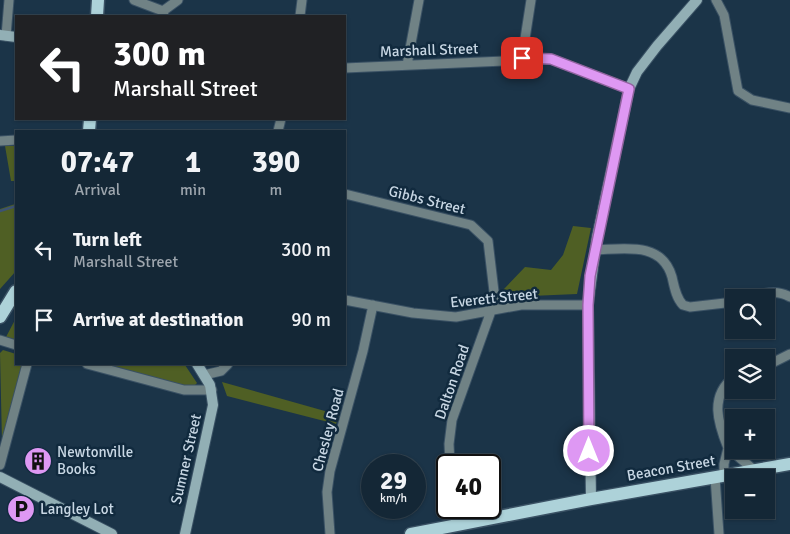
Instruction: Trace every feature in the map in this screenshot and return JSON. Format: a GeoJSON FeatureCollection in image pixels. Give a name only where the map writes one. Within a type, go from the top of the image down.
{"type":"FeatureCollection","features":[{"type":"Feature","properties":{"kind":"main road"},"geometry":{"type":"LineString","coordinates":[[97,15],[98,0]]}},
{"type":"Feature","properties":{"kind":"main road"},"geometry":{"type":"LineString","coordinates":[[0,317],[8,298]]}},
{"type":"Feature","properties":{"kind":"main road","name":"Beacon Street"},"geometry":{"type":"LineString","coordinates":[[760,469],[790,464]]}},
{"type":"Feature","properties":{"kind":"main road","name":"Beacon Street"},"geometry":{"type":"LineString","coordinates":[[411,534],[725,475]]}},
{"type":"Feature","properties":{"kind":"street"},"geometry":{"type":"LineString","coordinates":[[7,36],[9,0]]}},
{"type":"Feature","properties":{"kind":"street"},"geometry":{"type":"LineString","coordinates":[[134,0],[144,2],[163,13],[178,0]]}},
{"type":"Feature","properties":{"kind":"street"},"geometry":{"type":"LineString","coordinates":[[300,15],[302,0]]}},
{"type":"Feature","properties":{"kind":"street"},"geometry":{"type":"LineString","coordinates":[[407,65],[419,0]]}},
{"type":"Feature","properties":{"kind":"street"},"geometry":{"type":"LineString","coordinates":[[522,58],[531,0]]}},
{"type":"Feature","properties":{"kind":"street"},"geometry":{"type":"LineString","coordinates":[[591,499],[588,305],[595,250],[629,89],[637,72],[697,0]]}},
{"type":"Feature","properties":{"kind":"street"},"geometry":{"type":"LineString","coordinates":[[716,0],[724,15],[738,91],[752,100],[790,108]]}},
{"type":"Feature","properties":{"kind":"street","name":"Marshall Street"},"geometry":{"type":"LineString","coordinates":[[346,68],[522,58],[551,59],[629,89]]}},
{"type":"Feature","properties":{"kind":"street"},"geometry":{"type":"LineString","coordinates":[[0,141],[15,140]]}},
{"type":"Feature","properties":{"kind":"street","name":"Gibbs Street"},"geometry":{"type":"LineString","coordinates":[[346,194],[471,225],[488,241],[491,254],[495,300],[490,309]]}},
{"type":"Feature","properties":{"kind":"street"},"geometry":{"type":"LineString","coordinates":[[595,250],[635,249],[659,256],[668,266],[677,296],[683,305],[690,307],[725,303]]}},
{"type":"Feature","properties":{"kind":"street"},"geometry":{"type":"LineString","coordinates":[[775,292],[790,297]]}},
{"type":"Feature","properties":{"kind":"street","name":"Everett Street"},"geometry":{"type":"LineString","coordinates":[[346,300],[437,316],[456,317],[490,309],[522,305],[588,305]]}},
{"type":"Feature","properties":{"kind":"street","name":"Chesley Road"},"geometry":{"type":"LineString","coordinates":[[330,534],[327,492],[330,471],[363,351],[373,305]]}},
{"type":"Feature","properties":{"kind":"street","name":"Dalton Road"},"geometry":{"type":"LineString","coordinates":[[449,454],[452,420],[490,309]]}},
{"type":"Feature","properties":{"kind":"street"},"geometry":{"type":"LineString","coordinates":[[0,340],[15,345]]}},
{"type":"Feature","properties":{"kind":"street"},"geometry":{"type":"LineString","coordinates":[[775,362],[790,354]]}},
{"type":"Feature","properties":{"kind":"street"},"geometry":{"type":"LineString","coordinates":[[0,465],[27,365]]}},
{"type":"Feature","properties":{"kind":"street"},"geometry":{"type":"LineString","coordinates":[[92,365],[184,390],[212,390],[198,365]]}},
{"type":"Feature","properties":{"kind":"street"},"geometry":{"type":"LineString","coordinates":[[204,375],[221,371],[227,365]]}},
{"type":"Feature","properties":{"kind":"street"},"geometry":{"type":"LineString","coordinates":[[725,387],[720,392],[717,403],[718,420],[725,440]]}},
{"type":"Feature","properties":{"kind":"street","name":"Sumner Street"},"geometry":{"type":"LineString","coordinates":[[185,534],[213,402],[212,390]]}},
{"type":"Feature","properties":{"kind":"street"},"geometry":{"type":"LineString","coordinates":[[719,534],[720,476],[725,459]]}},
{"type":"Feature","properties":{"kind":"street"},"geometry":{"type":"LineString","coordinates":[[741,459],[753,469]]}},
{"type":"Feature","properties":{"kind":"street"},"geometry":{"type":"LineString","coordinates":[[0,477],[112,534]]}},
{"type":"Feature","properties":{"kind":"street"},"geometry":{"type":"LineString","coordinates":[[456,519],[457,524]]}},
{"type":"Feature","properties":{"kind":"green space"},"geometry":{"type":"Polygon","coordinates":[[[5,146],[15,146],[15,181],[11,181],[5,146]]]}},
{"type":"Feature","properties":{"kind":"green space"},"geometry":{"type":"Polygon","coordinates":[[[15,204],[15,272],[0,289],[0,209],[15,204]]]}},
{"type":"Feature","properties":{"kind":"green space"},"geometry":{"type":"Polygon","coordinates":[[[573,226],[591,228],[577,294],[505,297],[503,290],[525,267],[551,270],[563,255],[573,226]]]}},
{"type":"Feature","properties":{"kind":"green space"},"geometry":{"type":"Polygon","coordinates":[[[15,320],[15,341],[6,337],[15,320]]]}},
{"type":"Feature","properties":{"kind":"green space"},"geometry":{"type":"Polygon","coordinates":[[[3,350],[15,354],[15,365],[24,365],[2,443],[0,353],[3,350]]]}},
{"type":"Feature","properties":{"kind":"green space"},"geometry":{"type":"Polygon","coordinates":[[[104,365],[185,365],[197,383],[194,386],[188,387],[104,365]]]}},
{"type":"Feature","properties":{"kind":"green space"},"geometry":{"type":"Polygon","coordinates":[[[222,382],[339,415],[336,424],[227,396],[222,382]]]}},
{"type":"Feature","properties":{"kind":"waterway"},"geometry":{"type":"LineString","coordinates":[[0,211],[15,206]]}},
{"type":"Feature","properties":{"kind":"place","name":"Newtonville Books"},"geometry":{"type":"Point","coordinates":[38,461]}},
{"type":"Feature","properties":{"kind":"place","name":"Langley Lot"},"geometry":{"type":"Point","coordinates":[21,509]}},
{"type":"Feature","properties":{"kind":"route"},"geometry":{"type":"LineString","coordinates":[[522,58],[551,59],[569,64],[629,89],[590,276],[588,305],[590,371],[589,451]]}}]}
